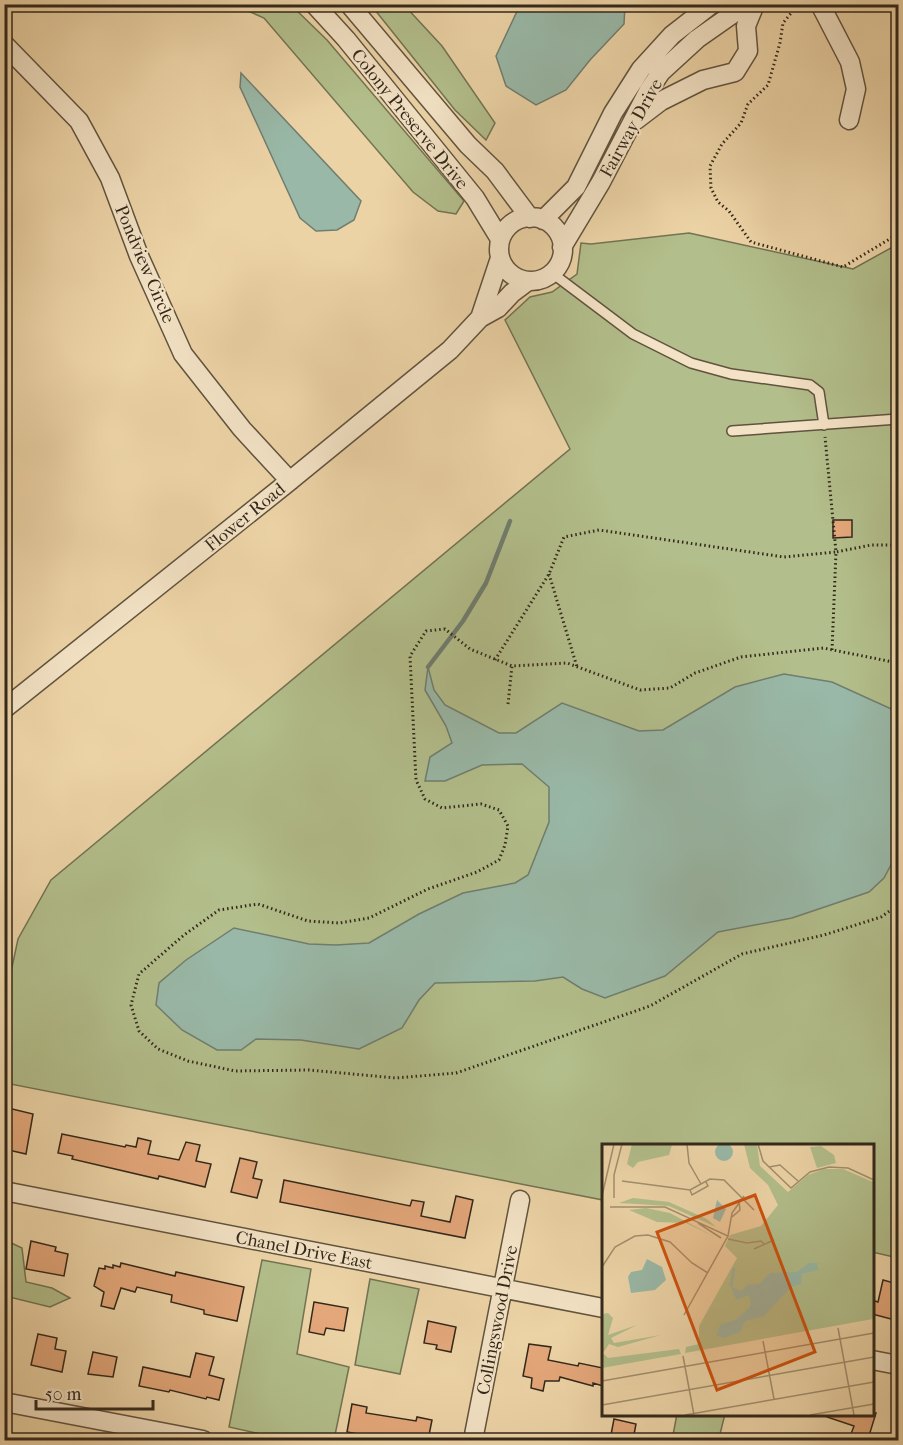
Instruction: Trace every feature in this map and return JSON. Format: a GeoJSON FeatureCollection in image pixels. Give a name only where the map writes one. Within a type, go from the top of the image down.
{"type":"FeatureCollection","features":[{"type":"Feature","properties":{"kind":"street","name":"Colony Preserve Drive"},"geometry":{"type":"LineString","coordinates":[[314,4],[346,39],[475,198],[500,239]]}},
{"type":"Feature","properties":{"kind":"street","name":"Colony Preserve Drive"},"geometry":{"type":"LineString","coordinates":[[349,4],[468,145],[495,171],[536,219]]}},
{"type":"Feature","properties":{"kind":"street","name":"Fairway Drive"},"geometry":{"type":"LineString","coordinates":[[536,219],[576,188],[613,113],[641,69],[672,35],[712,4]]}},
{"type":"Feature","properties":{"kind":"street","name":"Fairway Drive"},"geometry":{"type":"LineString","coordinates":[[562,247],[601,182],[661,72],[724,10],[747,4]]}},
{"type":"Feature","properties":{"kind":"street"},"geometry":{"type":"LineString","coordinates":[[632,123],[661,101],[703,80],[735,72],[748,51],[746,26],[755,4]]}},
{"type":"Feature","properties":{"kind":"street"},"geometry":{"type":"LineString","coordinates":[[820,4],[850,62],[856,89],[849,120]]}},
{"type":"Feature","properties":{"kind":"street"},"geometry":{"type":"LineString","coordinates":[[724,10],[746,26]]}},
{"type":"Feature","properties":{"kind":"street","name":"Pondview Circle"},"geometry":{"type":"LineString","coordinates":[[4,44],[79,120],[110,178],[139,256],[183,354],[242,429],[290,481]]}},
{"type":"Feature","properties":{"kind":"street"},"geometry":{"type":"LineString","coordinates":[[536,219],[555,229],[562,247],[559,263],[552,273],[541,280],[528,281],[510,274],[500,258],[500,239],[512,224],[536,219]]}},
{"type":"Feature","properties":{"kind":"street","name":"Flower Road"},"geometry":{"type":"LineString","coordinates":[[480,318],[500,258]]}},
{"type":"Feature","properties":{"kind":"street","name":"Flower Road"},"geometry":{"type":"LineString","coordinates":[[4,709],[290,481],[450,350],[480,318],[498,308],[528,281]]}},
{"type":"Feature","properties":{"kind":"street","name":"Chanel Drive East"},"geometry":{"type":"LineString","coordinates":[[4,1191],[602,1308]]}},
{"type":"Feature","properties":{"kind":"street","name":"Collingswood Drive"},"geometry":{"type":"LineString","coordinates":[[473,1440],[520,1200]]}},
{"type":"Feature","properties":{"kind":"street"},"geometry":{"type":"LineString","coordinates":[[873,1360],[898,1365]]}},
{"type":"Feature","properties":{"kind":"street"},"geometry":{"type":"LineString","coordinates":[[4,1402],[203,1440]]}},
{"type":"Feature","properties":{"kind":"lane"},"geometry":{"type":"LineString","coordinates":[[552,273],[633,334],[691,363],[731,374],[810,385],[819,392],[824,425]]}},
{"type":"Feature","properties":{"kind":"lane"},"geometry":{"type":"LineString","coordinates":[[732,431],[898,419]]}},
{"type":"Feature","properties":{"kind":"path"},"geometry":{"type":"LineString","coordinates":[[800,4],[783,24],[780,44],[768,85],[748,104],[741,123],[722,144],[710,166],[711,188],[718,202],[729,211],[751,242],[843,267],[898,234]]}},
{"type":"Feature","properties":{"kind":"path"},"geometry":{"type":"LineString","coordinates":[[824,425],[836,552],[832,650]]}},
{"type":"Feature","properties":{"kind":"path"},"geometry":{"type":"LineString","coordinates":[[495,660],[549,574],[564,537],[599,530],[784,557],[836,552],[871,545],[898,545]]}},
{"type":"Feature","properties":{"kind":"path"},"geometry":{"type":"LineString","coordinates":[[549,574],[577,667]]}},
{"type":"Feature","properties":{"kind":"path"},"geometry":{"type":"LineString","coordinates":[[898,663],[823,648],[741,657],[695,672],[670,688],[640,690],[567,663],[512,666],[470,649],[445,629],[426,631],[410,656],[416,780],[425,799],[442,808],[481,804],[499,810],[508,826],[499,860],[477,872],[428,889],[369,918],[339,923],[308,921],[258,904],[219,910],[184,935],[139,974],[131,1005],[139,1031],[158,1049],[188,1061],[235,1071],[309,1070],[396,1078],[456,1073],[650,1006],[742,954],[843,929],[881,917],[898,905]]}},
{"type":"Feature","properties":{"kind":"path"},"geometry":{"type":"LineString","coordinates":[[508,704],[512,666]]}},
{"type":"Feature","properties":{"kind":"green space"},"geometry":{"type":"Polygon","coordinates":[[[234,5],[291,5],[327,40],[464,201],[456,214],[438,211],[413,192],[264,18],[234,5]]]}},
{"type":"Feature","properties":{"kind":"green space"},"geometry":{"type":"Polygon","coordinates":[[[371,5],[404,5],[442,46],[495,123],[486,140],[455,110],[371,5]]]}},
{"type":"Feature","properties":{"kind":"green space"},"geometry":{"type":"Polygon","coordinates":[[[689,233],[853,269],[898,244],[898,1258],[873,1252],[873,1144],[602,1144],[602,1200],[5,1083],[5,1000],[18,939],[51,880],[570,449],[505,320],[530,297],[552,292],[577,274],[581,243],[591,244],[689,233]]]}},
{"type":"Feature","properties":{"kind":"green space"},"geometry":{"type":"Polygon","coordinates":[[[5,1240],[22,1248],[26,1282],[52,1288],[70,1298],[50,1307],[5,1296],[5,1240]]]}},
{"type":"Feature","properties":{"kind":"green space"},"geometry":{"type":"Polygon","coordinates":[[[262,1260],[311,1269],[297,1354],[349,1367],[334,1440],[288,1440],[229,1427],[262,1260]]]}},
{"type":"Feature","properties":{"kind":"green space"},"geometry":{"type":"Polygon","coordinates":[[[370,1279],[419,1289],[400,1374],[355,1365],[370,1279]]]}},
{"type":"Feature","properties":{"kind":"green space"},"geometry":{"type":"Polygon","coordinates":[[[677,1415],[725,1415],[719,1438],[728,1440],[672,1440],[677,1415]]]}},
{"type":"Feature","properties":{"kind":"shaded area"},"geometry":{"type":"Polygon","coordinates":[[[520,5],[625,5],[624,24],[566,90],[536,105],[506,86],[496,56],[520,5]]]}},
{"type":"Feature","properties":{"kind":"shaded area"},"geometry":{"type":"Polygon","coordinates":[[[241,73],[361,201],[354,220],[337,230],[316,231],[300,218],[240,87],[241,73]]]}},
{"type":"Feature","properties":{"kind":"shaded area"},"geometry":{"type":"Polygon","coordinates":[[[428,667],[434,690],[445,705],[499,733],[516,733],[562,703],[639,731],[663,730],[735,687],[784,674],[832,682],[898,712],[898,858],[893,861],[884,878],[869,892],[792,918],[718,932],[665,976],[605,998],[582,989],[563,977],[535,981],[435,983],[419,1000],[402,1028],[359,1049],[301,1040],[256,1039],[241,1050],[217,1050],[182,1030],[156,1005],[159,983],[186,960],[234,928],[309,944],[369,943],[419,914],[463,893],[515,883],[528,875],[549,822],[549,787],[522,764],[482,765],[445,781],[425,781],[430,757],[452,743],[446,726],[425,690],[428,667]]]}},
{"type":"Feature","properties":{"kind":"building"},"geometry":{"type":"Polygon","coordinates":[[[833,520],[852,520],[852,537],[833,538],[833,520]]]}},
{"type":"Feature","properties":{"kind":"building"},"geometry":{"type":"Polygon","coordinates":[[[4,1107],[33,1114],[26,1154],[4,1149],[4,1107]]]}},
{"type":"Feature","properties":{"kind":"building"},"geometry":{"type":"Polygon","coordinates":[[[62,1134],[125,1147],[126,1145],[136,1147],[138,1138],[151,1141],[148,1154],[179,1160],[186,1142],[200,1145],[196,1161],[211,1164],[205,1187],[159,1176],[158,1179],[72,1159],[73,1156],[58,1153],[62,1134]]]}},
{"type":"Feature","properties":{"kind":"building"},"geometry":{"type":"Polygon","coordinates":[[[240,1158],[257,1162],[253,1178],[262,1180],[257,1198],[231,1192],[240,1158]]]}},
{"type":"Feature","properties":{"kind":"building"},"geometry":{"type":"Polygon","coordinates":[[[284,1180],[410,1206],[412,1200],[424,1202],[421,1216],[450,1222],[456,1196],[473,1200],[465,1238],[280,1202],[284,1180]]]}},
{"type":"Feature","properties":{"kind":"building"},"geometry":{"type":"Polygon","coordinates":[[[31,1241],[56,1247],[55,1251],[68,1254],[64,1276],[26,1269],[31,1241]]]}},
{"type":"Feature","properties":{"kind":"building"},"geometry":{"type":"Polygon","coordinates":[[[121,1263],[175,1276],[176,1272],[244,1287],[237,1321],[204,1314],[204,1310],[171,1302],[172,1295],[137,1287],[135,1292],[121,1288],[114,1309],[101,1306],[104,1292],[94,1286],[99,1268],[105,1269],[105,1266],[113,1268],[113,1265],[120,1267],[121,1263]]]}},
{"type":"Feature","properties":{"kind":"building"},"geometry":{"type":"Polygon","coordinates":[[[883,1280],[898,1284],[898,1307],[895,1320],[873,1314],[873,1300],[878,1302],[883,1280]]]}},
{"type":"Feature","properties":{"kind":"building"},"geometry":{"type":"Polygon","coordinates":[[[314,1302],[348,1308],[344,1331],[326,1328],[324,1335],[309,1332],[314,1302]]]}},
{"type":"Feature","properties":{"kind":"building"},"geometry":{"type":"Polygon","coordinates":[[[428,1321],[456,1327],[451,1352],[436,1349],[437,1345],[424,1343],[428,1321]]]}},
{"type":"Feature","properties":{"kind":"building"},"geometry":{"type":"Polygon","coordinates":[[[38,1334],[57,1338],[55,1349],[66,1351],[62,1372],[31,1365],[38,1334]]]}},
{"type":"Feature","properties":{"kind":"building"},"geometry":{"type":"Polygon","coordinates":[[[529,1344],[551,1347],[548,1360],[602,1368],[602,1386],[593,1383],[593,1386],[560,1377],[559,1381],[545,1381],[543,1391],[531,1388],[532,1378],[523,1376],[529,1344]]]}},
{"type":"Feature","properties":{"kind":"building"},"geometry":{"type":"Polygon","coordinates":[[[93,1352],[117,1357],[113,1377],[88,1374],[93,1352]]]}},
{"type":"Feature","properties":{"kind":"building"},"geometry":{"type":"Polygon","coordinates":[[[196,1353],[214,1357],[209,1375],[224,1379],[219,1400],[139,1386],[143,1367],[190,1377],[196,1353]]]}},
{"type":"Feature","properties":{"kind":"building"},"geometry":{"type":"Polygon","coordinates":[[[352,1404],[367,1407],[366,1413],[416,1421],[417,1417],[432,1420],[428,1440],[392,1440],[347,1432],[352,1404]]]}},
{"type":"Feature","properties":{"kind":"building"},"geometry":{"type":"Polygon","coordinates":[[[876,1413],[868,1439],[851,1434],[854,1426],[827,1417],[827,1415],[873,1415],[876,1413]]]}},
{"type":"Feature","properties":{"kind":"building"},"geometry":{"type":"Polygon","coordinates":[[[614,1419],[636,1424],[633,1440],[610,1440],[614,1419]]]}},
{"type":"Feature","properties":{"kind":"waterway"},"geometry":{"type":"LineString","coordinates":[[428,667],[463,621],[486,583],[510,521]]}}]}
